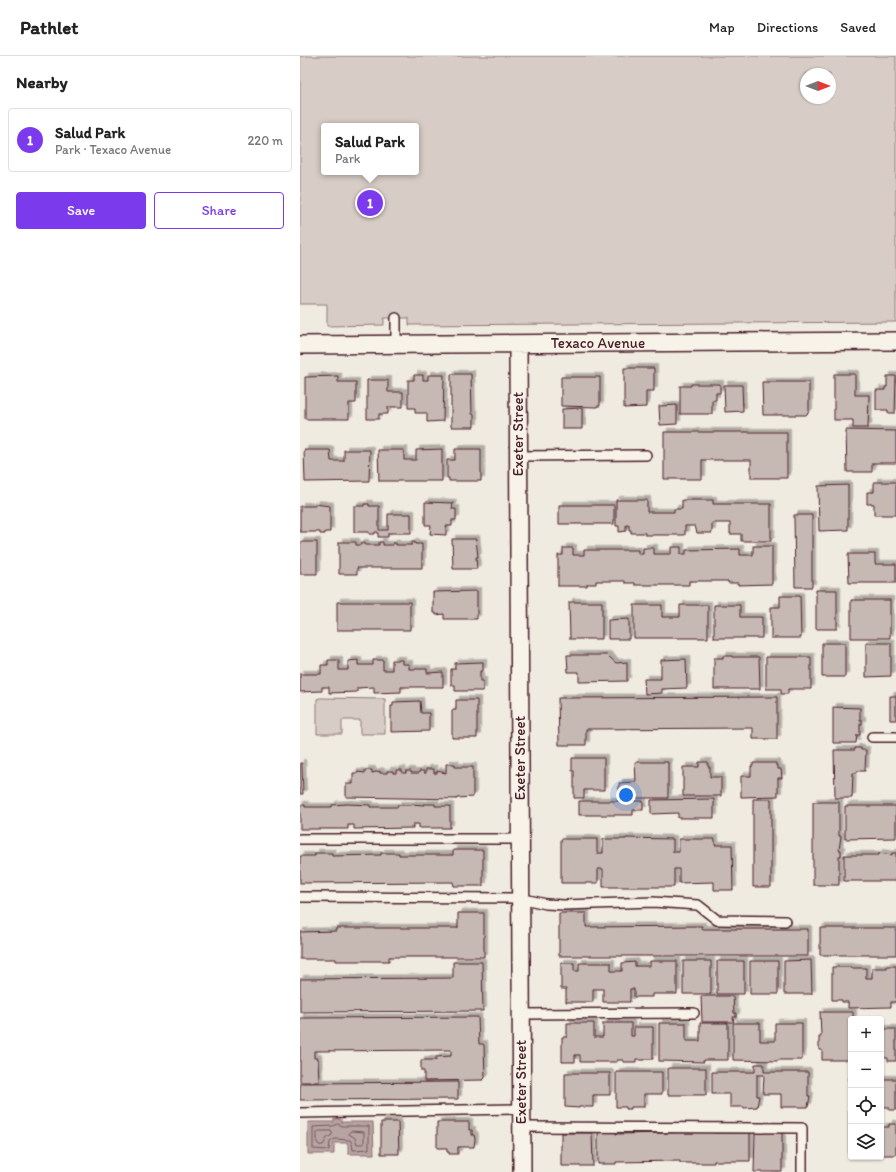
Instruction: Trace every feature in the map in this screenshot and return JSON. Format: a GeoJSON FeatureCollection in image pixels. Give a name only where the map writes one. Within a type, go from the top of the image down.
{"type":"FeatureCollection","features":[{"type":"Feature","properties":{"kind":"street","name":"Texaco Avenue"},"geometry":{"type":"LineString","coordinates":[[300,345],[896,341]]}},
{"type":"Feature","properties":{"kind":"street","name":"Exeter Street"},"geometry":{"type":"LineString","coordinates":[[518,344],[522,1172]]}},
{"type":"Feature","properties":{"kind":"lane"},"geometry":{"type":"LineString","coordinates":[[396,318],[396,344]]}},
{"type":"Feature","properties":{"kind":"lane"},"geometry":{"type":"LineString","coordinates":[[518,456],[646,455]]}},
{"type":"Feature","properties":{"kind":"lane"},"geometry":{"type":"LineString","coordinates":[[872,737],[896,737]]}},
{"type":"Feature","properties":{"kind":"lane"},"geometry":{"type":"LineString","coordinates":[[300,839],[520,839]]}},
{"type":"Feature","properties":{"kind":"lane"},"geometry":{"type":"LineString","coordinates":[[300,897],[520,898],[546,904],[564,905],[653,902],[698,905],[718,920],[785,921]]}},
{"type":"Feature","properties":{"kind":"lane"},"geometry":{"type":"LineString","coordinates":[[521,1014],[694,1013]]}},
{"type":"Feature","properties":{"kind":"lane"},"geometry":{"type":"LineString","coordinates":[[300,1113],[521,1109]]}},
{"type":"Feature","properties":{"kind":"lane"},"geometry":{"type":"LineString","coordinates":[[521,1128],[802,1128],[802,1172]]}},
{"type":"Feature","properties":{"kind":"shaded area"},"geometry":{"type":"Polygon","coordinates":[[[300,56],[896,56],[896,322],[409,325],[409,318],[384,318],[384,325],[327,326],[327,304],[300,304],[300,56]]]}},
{"type":"Feature","properties":{"kind":"shaded area"},"geometry":{"type":"Polygon","coordinates":[[[317,699],[385,699],[385,734],[360,734],[360,720],[342,720],[342,734],[317,734],[317,699]]]}},
{"type":"Feature","properties":{"kind":"water"},"geometry":{"type":"Polygon","coordinates":[[[334,1119],[341,1119],[341,1122],[373,1122],[374,1154],[348,1154],[348,1143],[334,1143],[334,1154],[308,1154],[308,1122],[334,1122],[334,1119]]]}},
{"type":"Feature","properties":{"kind":"building"},"geometry":{"type":"Polygon","coordinates":[[[624,368],[654,368],[654,391],[646,391],[646,407],[624,408],[624,368]]]}},
{"type":"Feature","properties":{"kind":"building"},"geometry":{"type":"Polygon","coordinates":[[[451,374],[471,374],[472,414],[474,414],[474,427],[451,427],[451,374]]]}},
{"type":"Feature","properties":{"kind":"building"},"geometry":{"type":"Polygon","coordinates":[[[834,374],[855,374],[855,395],[869,395],[868,428],[853,428],[853,420],[834,420],[834,374]]]}},
{"type":"Feature","properties":{"kind":"building"},"geometry":{"type":"Polygon","coordinates":[[[414,375],[423,375],[423,380],[428,380],[428,375],[444,375],[443,421],[427,422],[427,413],[415,413],[415,408],[408,408],[408,380],[414,380],[414,375]]]}},
{"type":"Feature","properties":{"kind":"building"},"geometry":{"type":"Polygon","coordinates":[[[338,376],[338,382],[356,382],[356,403],[349,403],[349,419],[305,419],[305,377],[338,376]]]}},
{"type":"Feature","properties":{"kind":"building"},"geometry":{"type":"Polygon","coordinates":[[[887,376],[896,376],[895,413],[888,413],[888,410],[876,410],[876,390],[885,390],[885,387],[887,387],[887,376]]]}},
{"type":"Feature","properties":{"kind":"building"},"geometry":{"type":"Polygon","coordinates":[[[561,377],[600,377],[600,406],[561,406],[561,377]]]}},
{"type":"Feature","properties":{"kind":"building"},"geometry":{"type":"Polygon","coordinates":[[[367,380],[388,380],[388,392],[403,392],[403,407],[388,407],[388,414],[379,414],[379,419],[367,419],[367,380]]]}},
{"type":"Feature","properties":{"kind":"building"},"geometry":{"type":"Polygon","coordinates":[[[762,382],[809,382],[809,412],[806,415],[763,415],[762,382]]]}},
{"type":"Feature","properties":{"kind":"building"},"geometry":{"type":"Polygon","coordinates":[[[691,384],[720,384],[720,393],[716,393],[716,400],[712,400],[712,414],[680,414],[680,386],[691,386],[691,384]]]}},
{"type":"Feature","properties":{"kind":"building"},"geometry":{"type":"Polygon","coordinates":[[[724,385],[742,385],[743,411],[725,412],[724,385]]]}},
{"type":"Feature","properties":{"kind":"building"},"geometry":{"type":"Polygon","coordinates":[[[677,405],[677,424],[660,425],[659,406],[677,405]]]}},
{"type":"Feature","properties":{"kind":"building"},"geometry":{"type":"Polygon","coordinates":[[[582,408],[582,429],[562,429],[562,409],[582,408]]]}},
{"type":"Feature","properties":{"kind":"building"},"geometry":{"type":"Polygon","coordinates":[[[846,430],[896,431],[896,463],[872,463],[872,472],[847,472],[846,430]]]}},
{"type":"Feature","properties":{"kind":"building"},"geometry":{"type":"Polygon","coordinates":[[[664,432],[787,432],[787,478],[751,478],[751,460],[702,460],[702,479],[664,479],[664,432]]]}},
{"type":"Feature","properties":{"kind":"building"},"geometry":{"type":"Polygon","coordinates":[[[442,449],[442,481],[379,481],[378,450],[404,450],[404,460],[416,460],[416,450],[442,449]]]}},
{"type":"Feature","properties":{"kind":"building"},"geometry":{"type":"Polygon","coordinates":[[[455,449],[481,449],[481,481],[449,481],[449,478],[447,478],[447,460],[455,460],[455,449]]]}},
{"type":"Feature","properties":{"kind":"building"},"geometry":{"type":"Polygon","coordinates":[[[304,450],[330,450],[331,461],[344,461],[344,450],[370,450],[369,481],[305,482],[304,450]]]}},
{"type":"Feature","properties":{"kind":"building"},"geometry":{"type":"Polygon","coordinates":[[[874,482],[896,482],[896,515],[874,515],[874,504],[867,504],[867,492],[874,492],[874,482]]]}},
{"type":"Feature","properties":{"kind":"building"},"geometry":{"type":"Polygon","coordinates":[[[848,485],[848,530],[819,531],[818,486],[848,485]]]}},
{"type":"Feature","properties":{"kind":"building"},"geometry":{"type":"Polygon","coordinates":[[[616,500],[647,500],[647,512],[674,512],[674,509],[682,509],[682,500],[713,500],[713,504],[771,504],[771,541],[741,541],[741,534],[730,534],[730,523],[712,523],[712,533],[697,533],[695,526],[685,526],[685,535],[645,535],[645,533],[631,533],[631,530],[629,530],[629,525],[626,525],[626,531],[619,532],[619,526],[616,526],[616,500]]]}},
{"type":"Feature","properties":{"kind":"building"},"geometry":{"type":"Polygon","coordinates":[[[425,502],[453,503],[452,509],[456,509],[456,520],[452,520],[452,526],[446,526],[446,535],[430,534],[431,525],[425,525],[425,502]]]}},
{"type":"Feature","properties":{"kind":"building"},"geometry":{"type":"Polygon","coordinates":[[[315,504],[330,506],[330,532],[320,534],[320,532],[300,532],[300,506],[315,506],[315,504]]]}},
{"type":"Feature","properties":{"kind":"building"},"geometry":{"type":"Polygon","coordinates":[[[364,504],[369,504],[369,506],[379,506],[379,530],[388,530],[388,514],[411,514],[411,533],[388,533],[388,537],[378,537],[378,532],[375,532],[375,534],[369,534],[369,532],[354,532],[354,506],[364,506],[364,504]]]}},
{"type":"Feature","properties":{"kind":"building"},"geometry":{"type":"Polygon","coordinates":[[[559,505],[614,505],[614,524],[559,524],[559,505]]]}},
{"type":"Feature","properties":{"kind":"building"},"geometry":{"type":"Polygon","coordinates":[[[794,515],[812,515],[812,587],[795,587],[794,515]]]}},
{"type":"Feature","properties":{"kind":"building"},"geometry":{"type":"Polygon","coordinates":[[[452,539],[476,539],[478,557],[476,557],[477,569],[453,569],[452,539]]]}},
{"type":"Feature","properties":{"kind":"building"},"geometry":{"type":"Polygon","coordinates":[[[300,542],[317,542],[317,574],[300,574],[300,542]]]}},
{"type":"Feature","properties":{"kind":"building"},"geometry":{"type":"Polygon","coordinates":[[[339,542],[356,542],[356,545],[365,543],[365,545],[379,545],[379,542],[383,542],[383,545],[393,545],[393,543],[396,543],[396,545],[412,545],[412,542],[415,542],[415,544],[422,544],[422,568],[357,568],[357,574],[339,574],[339,542]]]}},
{"type":"Feature","properties":{"kind":"building"},"geometry":{"type":"Polygon","coordinates":[[[753,546],[772,546],[772,584],[738,585],[738,583],[728,583],[728,581],[689,581],[689,585],[635,585],[635,583],[625,583],[625,581],[596,581],[596,584],[587,584],[587,586],[558,586],[558,555],[563,555],[563,548],[573,548],[573,555],[584,555],[584,550],[638,550],[638,554],[643,554],[643,548],[654,548],[654,554],[671,554],[671,547],[681,547],[681,554],[686,554],[686,550],[740,549],[740,555],[753,555],[753,546]]]}},
{"type":"Feature","properties":{"kind":"building"},"geometry":{"type":"Polygon","coordinates":[[[848,554],[875,554],[875,564],[896,564],[896,583],[849,583],[848,554]]]}},
{"type":"Feature","properties":{"kind":"building"},"geometry":{"type":"Polygon","coordinates":[[[816,590],[837,590],[837,629],[816,629],[816,590]]]}},
{"type":"Feature","properties":{"kind":"building"},"geometry":{"type":"Polygon","coordinates":[[[477,591],[477,619],[444,619],[444,614],[436,615],[436,613],[433,613],[433,592],[477,591]]]}},
{"type":"Feature","properties":{"kind":"building"},"geometry":{"type":"Polygon","coordinates":[[[780,596],[800,596],[801,638],[771,638],[771,607],[780,607],[780,596]]]}},
{"type":"Feature","properties":{"kind":"building"},"geometry":{"type":"Polygon","coordinates":[[[851,600],[890,600],[890,638],[851,638],[851,600]]]}},
{"type":"Feature","properties":{"kind":"building"},"geometry":{"type":"Polygon","coordinates":[[[337,602],[410,602],[410,630],[337,630],[337,602]]]}},
{"type":"Feature","properties":{"kind":"building"},"geometry":{"type":"Polygon","coordinates":[[[569,602],[602,602],[602,639],[570,639],[569,602]]]}},
{"type":"Feature","properties":{"kind":"building"},"geometry":{"type":"Polygon","coordinates":[[[634,605],[662,605],[662,617],[680,617],[680,605],[708,605],[708,638],[634,638],[634,605]]]}},
{"type":"Feature","properties":{"kind":"building"},"geometry":{"type":"Polygon","coordinates":[[[714,605],[740,605],[740,617],[762,617],[762,638],[714,638],[714,605]]]}},
{"type":"Feature","properties":{"kind":"building"},"geometry":{"type":"Polygon","coordinates":[[[629,619],[629,639],[608,639],[608,620],[629,619]]]}},
{"type":"Feature","properties":{"kind":"building"},"geometry":{"type":"Polygon","coordinates":[[[822,643],[845,643],[845,677],[822,677],[822,643]]]}},
{"type":"Feature","properties":{"kind":"building"},"geometry":{"type":"Polygon","coordinates":[[[866,643],[891,643],[891,676],[866,677],[866,643]]]}},
{"type":"Feature","properties":{"kind":"building"},"geometry":{"type":"Polygon","coordinates":[[[567,655],[607,655],[616,663],[627,662],[627,681],[579,682],[579,672],[568,672],[567,655]]]}},
{"type":"Feature","properties":{"kind":"building"},"geometry":{"type":"Polygon","coordinates":[[[723,656],[759,657],[760,689],[714,689],[714,658],[723,658],[723,656]]]}},
{"type":"Feature","properties":{"kind":"building"},"geometry":{"type":"Polygon","coordinates":[[[766,657],[811,657],[811,689],[788,689],[788,694],[781,694],[781,689],[766,689],[766,657]]]}},
{"type":"Feature","properties":{"kind":"building"},"geometry":{"type":"Polygon","coordinates":[[[686,659],[687,688],[662,689],[662,693],[645,694],[644,679],[661,679],[661,660],[686,659]]]}},
{"type":"Feature","properties":{"kind":"building"},"geometry":{"type":"Polygon","coordinates":[[[328,660],[339,660],[339,670],[348,670],[348,661],[358,660],[358,665],[373,665],[373,660],[383,660],[383,670],[392,670],[392,660],[402,660],[402,664],[409,664],[409,669],[427,669],[427,673],[443,672],[443,687],[401,687],[401,692],[374,693],[374,687],[357,688],[357,692],[329,693],[329,687],[322,687],[322,691],[300,692],[300,674],[321,674],[321,665],[328,665],[328,660]]]}},
{"type":"Feature","properties":{"kind":"building"},"geometry":{"type":"Polygon","coordinates":[[[483,662],[483,671],[480,671],[480,681],[483,681],[483,691],[455,691],[455,685],[451,685],[451,669],[455,669],[455,663],[483,662]]]}},
{"type":"Feature","properties":{"kind":"building"},"geometry":{"type":"Polygon","coordinates":[[[890,696],[896,696],[896,720],[890,720],[890,696]]]}},
{"type":"Feature","properties":{"kind":"building"},"geometry":{"type":"Polygon","coordinates":[[[777,697],[777,739],[753,739],[753,728],[586,729],[586,745],[559,745],[558,698],[777,697]]]}},
{"type":"Feature","properties":{"kind":"building"},"geometry":{"type":"Polygon","coordinates":[[[456,700],[477,700],[477,738],[452,738],[452,710],[456,710],[456,700]]]}},
{"type":"Feature","properties":{"kind":"building"},"geometry":{"type":"Polygon","coordinates":[[[420,701],[421,713],[429,713],[429,731],[391,732],[391,706],[393,706],[393,702],[420,701]]]}},
{"type":"Feature","properties":{"kind":"building"},"geometry":{"type":"Polygon","coordinates":[[[833,707],[860,708],[860,720],[862,720],[862,724],[860,724],[860,735],[857,735],[856,743],[833,743],[833,707]]]}},
{"type":"Feature","properties":{"kind":"building"},"geometry":{"type":"Polygon","coordinates":[[[855,748],[866,750],[865,771],[857,771],[857,773],[853,773],[852,798],[835,798],[834,750],[855,750],[855,748]]]}},
{"type":"Feature","properties":{"kind":"building"},"geometry":{"type":"Polygon","coordinates":[[[572,758],[604,758],[604,790],[584,790],[584,798],[574,798],[574,771],[572,771],[572,758]]]}},
{"type":"Feature","properties":{"kind":"building"},"geometry":{"type":"Polygon","coordinates":[[[635,762],[668,762],[668,798],[619,798],[619,783],[636,782],[635,762]]]}},
{"type":"Feature","properties":{"kind":"building"},"geometry":{"type":"Polygon","coordinates":[[[699,762],[708,762],[708,767],[710,767],[710,777],[721,777],[721,796],[683,796],[683,767],[699,767],[699,762]]]}},
{"type":"Feature","properties":{"kind":"building"},"geometry":{"type":"Polygon","coordinates":[[[300,763],[302,763],[303,794],[300,794],[300,763]]]}},
{"type":"Feature","properties":{"kind":"building"},"geometry":{"type":"Polygon","coordinates":[[[753,763],[776,763],[778,769],[781,769],[782,778],[778,778],[778,796],[741,797],[741,776],[751,776],[751,766],[753,766],[753,763]]]}},
{"type":"Feature","properties":{"kind":"building"},"geometry":{"type":"Polygon","coordinates":[[[446,764],[455,764],[455,767],[473,767],[473,797],[457,799],[346,797],[346,784],[353,784],[353,773],[365,773],[365,770],[372,770],[372,773],[380,771],[380,773],[387,773],[387,771],[393,771],[393,773],[396,773],[396,770],[402,770],[402,773],[406,773],[406,771],[411,771],[411,773],[419,773],[419,771],[424,771],[424,773],[426,773],[426,769],[434,769],[434,773],[437,773],[437,771],[446,773],[446,764]]]}},
{"type":"Feature","properties":{"kind":"building"},"geometry":{"type":"Polygon","coordinates":[[[714,799],[714,818],[678,818],[678,813],[651,814],[651,800],[714,799]]]}},
{"type":"Feature","properties":{"kind":"building"},"geometry":{"type":"Polygon","coordinates":[[[753,799],[771,799],[771,887],[753,887],[753,799]]]}},
{"type":"Feature","properties":{"kind":"building"},"geometry":{"type":"Polygon","coordinates":[[[579,801],[643,801],[643,810],[633,810],[633,815],[579,815],[579,801]]]}},
{"type":"Feature","properties":{"kind":"building"},"geometry":{"type":"Polygon","coordinates":[[[813,802],[839,802],[839,836],[841,836],[839,850],[841,850],[841,856],[839,856],[839,885],[813,885],[813,802]]]}},
{"type":"Feature","properties":{"kind":"building"},"geometry":{"type":"Polygon","coordinates":[[[412,804],[435,804],[435,806],[450,806],[450,828],[419,828],[419,824],[413,824],[413,828],[354,829],[354,825],[348,825],[348,829],[300,829],[300,805],[305,805],[305,807],[332,807],[332,805],[370,805],[370,807],[398,807],[397,805],[412,804]]]}},
{"type":"Feature","properties":{"kind":"building"},"geometry":{"type":"Polygon","coordinates":[[[845,806],[896,806],[896,838],[845,839],[845,806]]]}},
{"type":"Feature","properties":{"kind":"building"},"geometry":{"type":"Polygon","coordinates":[[[561,839],[597,839],[597,853],[603,853],[603,839],[673,839],[673,852],[679,852],[679,839],[715,839],[715,845],[732,845],[733,890],[714,890],[714,882],[679,883],[679,869],[674,869],[674,887],[603,887],[603,869],[598,869],[598,883],[561,883],[561,839]]]}},
{"type":"Feature","properties":{"kind":"building"},"geometry":{"type":"Polygon","coordinates":[[[453,850],[483,850],[483,886],[454,886],[453,882],[300,883],[300,856],[315,856],[315,853],[332,853],[332,856],[381,855],[381,853],[399,853],[399,855],[453,855],[453,850]]]}},
{"type":"Feature","properties":{"kind":"building"},"geometry":{"type":"Polygon","coordinates":[[[879,853],[892,855],[892,853],[896,853],[896,881],[844,881],[844,855],[879,855],[879,853]]]}},
{"type":"Feature","properties":{"kind":"building"},"geometry":{"type":"Polygon","coordinates":[[[458,913],[484,913],[484,957],[389,957],[389,961],[300,959],[300,932],[336,931],[336,928],[458,928],[458,913]]]}},
{"type":"Feature","properties":{"kind":"building"},"geometry":{"type":"Polygon","coordinates":[[[559,913],[586,913],[586,927],[702,926],[702,929],[808,929],[808,956],[559,956],[559,913]]]}},
{"type":"Feature","properties":{"kind":"building"},"geometry":{"type":"Polygon","coordinates":[[[820,928],[896,928],[896,955],[820,955],[820,928]]]}},
{"type":"Feature","properties":{"kind":"building"},"geometry":{"type":"Polygon","coordinates":[[[811,960],[812,994],[784,994],[784,961],[811,960]]]}},
{"type":"Feature","properties":{"kind":"building"},"geometry":{"type":"Polygon","coordinates":[[[650,961],[677,961],[677,994],[652,994],[652,997],[634,997],[634,989],[630,989],[630,1002],[603,1002],[603,989],[593,989],[593,1002],[566,1002],[566,989],[561,989],[561,963],[574,963],[574,971],[579,971],[579,963],[611,963],[611,971],[622,971],[622,963],[635,962],[635,966],[650,966],[650,961]]]}},
{"type":"Feature","properties":{"kind":"building"},"geometry":{"type":"Polygon","coordinates":[[[683,961],[711,961],[711,994],[683,994],[683,961]]]}},
{"type":"Feature","properties":{"kind":"building"},"geometry":{"type":"Polygon","coordinates":[[[717,961],[744,961],[744,994],[717,994],[717,961]]]}},
{"type":"Feature","properties":{"kind":"building"},"geometry":{"type":"Polygon","coordinates":[[[750,961],[778,961],[778,994],[750,994],[750,961]]]}},
{"type":"Feature","properties":{"kind":"building"},"geometry":{"type":"Polygon","coordinates":[[[453,962],[482,962],[483,1011],[300,1012],[300,979],[453,978],[453,962]]]}},
{"type":"Feature","properties":{"kind":"building"},"geometry":{"type":"Polygon","coordinates":[[[887,966],[896,966],[896,1002],[891,1002],[891,1007],[848,1008],[848,1002],[842,1002],[842,1000],[832,1000],[832,967],[866,968],[866,978],[872,978],[872,968],[887,968],[887,966]]]}},
{"type":"Feature","properties":{"kind":"building"},"geometry":{"type":"Polygon","coordinates":[[[701,996],[733,996],[734,1013],[736,1013],[736,1017],[733,1017],[734,1022],[702,1022],[701,996]]]}},
{"type":"Feature","properties":{"kind":"building"},"geometry":{"type":"Polygon","coordinates":[[[820,1012],[853,1012],[853,1016],[848,1016],[848,1060],[822,1060],[822,1050],[819,1050],[819,1037],[821,1037],[820,1012]]]}},
{"type":"Feature","properties":{"kind":"building"},"geometry":{"type":"Polygon","coordinates":[[[478,1017],[479,1044],[484,1045],[485,1078],[483,1080],[424,1081],[424,1071],[421,1071],[421,1060],[436,1060],[436,1057],[451,1056],[451,1050],[314,1051],[314,1058],[318,1058],[319,1082],[300,1082],[300,1018],[478,1017]]]}},
{"type":"Feature","properties":{"kind":"building"},"geometry":{"type":"Polygon","coordinates":[[[567,1023],[594,1023],[594,1037],[603,1037],[603,1023],[631,1023],[631,1036],[634,1036],[634,1027],[653,1027],[653,1059],[636,1059],[636,1062],[623,1062],[623,1060],[617,1060],[617,1062],[580,1062],[580,1055],[575,1055],[575,1062],[562,1062],[562,1037],[567,1037],[567,1023]]]}},
{"type":"Feature","properties":{"kind":"building"},"geometry":{"type":"Polygon","coordinates":[[[659,1023],[686,1023],[686,1041],[700,1041],[700,1023],[728,1023],[728,1060],[704,1060],[704,1062],[659,1061],[659,1023]]]}},
{"type":"Feature","properties":{"kind":"building"},"geometry":{"type":"Polygon","coordinates":[[[733,1023],[760,1023],[760,1041],[775,1041],[775,1023],[802,1023],[802,1060],[733,1060],[733,1023]]]}},
{"type":"Feature","properties":{"kind":"building"},"geometry":{"type":"Polygon","coordinates":[[[884,1029],[896,1029],[896,1061],[888,1061],[888,1058],[884,1058],[884,1029]]]}},
{"type":"Feature","properties":{"kind":"building"},"geometry":{"type":"Polygon","coordinates":[[[755,1064],[764,1064],[764,1072],[808,1072],[808,1096],[810,1096],[808,1107],[781,1107],[781,1094],[763,1094],[764,1075],[757,1075],[757,1096],[759,1096],[757,1107],[730,1107],[730,1094],[712,1094],[712,1072],[755,1072],[755,1064]]]}},
{"type":"Feature","properties":{"kind":"building"},"geometry":{"type":"Polygon","coordinates":[[[668,1068],[706,1068],[706,1095],[668,1095],[668,1068]]]}},
{"type":"Feature","properties":{"kind":"building"},"geometry":{"type":"Polygon","coordinates":[[[616,1072],[662,1072],[662,1094],[644,1094],[644,1107],[631,1107],[631,1109],[626,1109],[626,1107],[616,1107],[616,1072]]]}},
{"type":"Feature","properties":{"kind":"building"},"geometry":{"type":"Polygon","coordinates":[[[565,1073],[610,1073],[610,1095],[593,1095],[593,1107],[565,1107],[565,1073]]]}},
{"type":"Feature","properties":{"kind":"building"},"geometry":{"type":"Polygon","coordinates":[[[884,1079],[896,1079],[896,1110],[889,1110],[889,1107],[884,1107],[884,1079]]]}},
{"type":"Feature","properties":{"kind":"building"},"geometry":{"type":"Polygon","coordinates":[[[458,1082],[458,1099],[300,1100],[300,1083],[458,1082]]]}},
{"type":"Feature","properties":{"kind":"building"},"geometry":{"type":"Polygon","coordinates":[[[381,1122],[398,1122],[399,1154],[381,1154],[381,1122]]]}},
{"type":"Feature","properties":{"kind":"building"},"geometry":{"type":"Polygon","coordinates":[[[437,1122],[469,1122],[469,1130],[472,1130],[472,1135],[474,1135],[475,1139],[474,1147],[458,1147],[458,1154],[449,1154],[449,1152],[447,1152],[447,1148],[437,1148],[437,1122]]]}},
{"type":"Feature","properties":{"kind":"building"},"geometry":{"type":"Polygon","coordinates":[[[889,1124],[896,1124],[896,1155],[884,1155],[884,1127],[889,1127],[889,1124]]]}},
{"type":"Feature","properties":{"kind":"building"},"geometry":{"type":"Polygon","coordinates":[[[755,1131],[782,1131],[782,1172],[754,1172],[755,1131]]]}},
{"type":"Feature","properties":{"kind":"building"},"geometry":{"type":"Polygon","coordinates":[[[598,1132],[616,1132],[616,1134],[714,1132],[750,1133],[750,1161],[714,1161],[714,1163],[680,1163],[680,1161],[616,1162],[616,1164],[598,1164],[598,1132]]]}},
{"type":"Feature","properties":{"kind":"building"},"geometry":{"type":"Polygon","coordinates":[[[561,1133],[592,1133],[593,1166],[561,1166],[561,1133]]]}},
{"type":"Feature","properties":{"kind":"place","name":"Salud Park"},"geometry":{"type":"Point","coordinates":[370,203]}}]}
